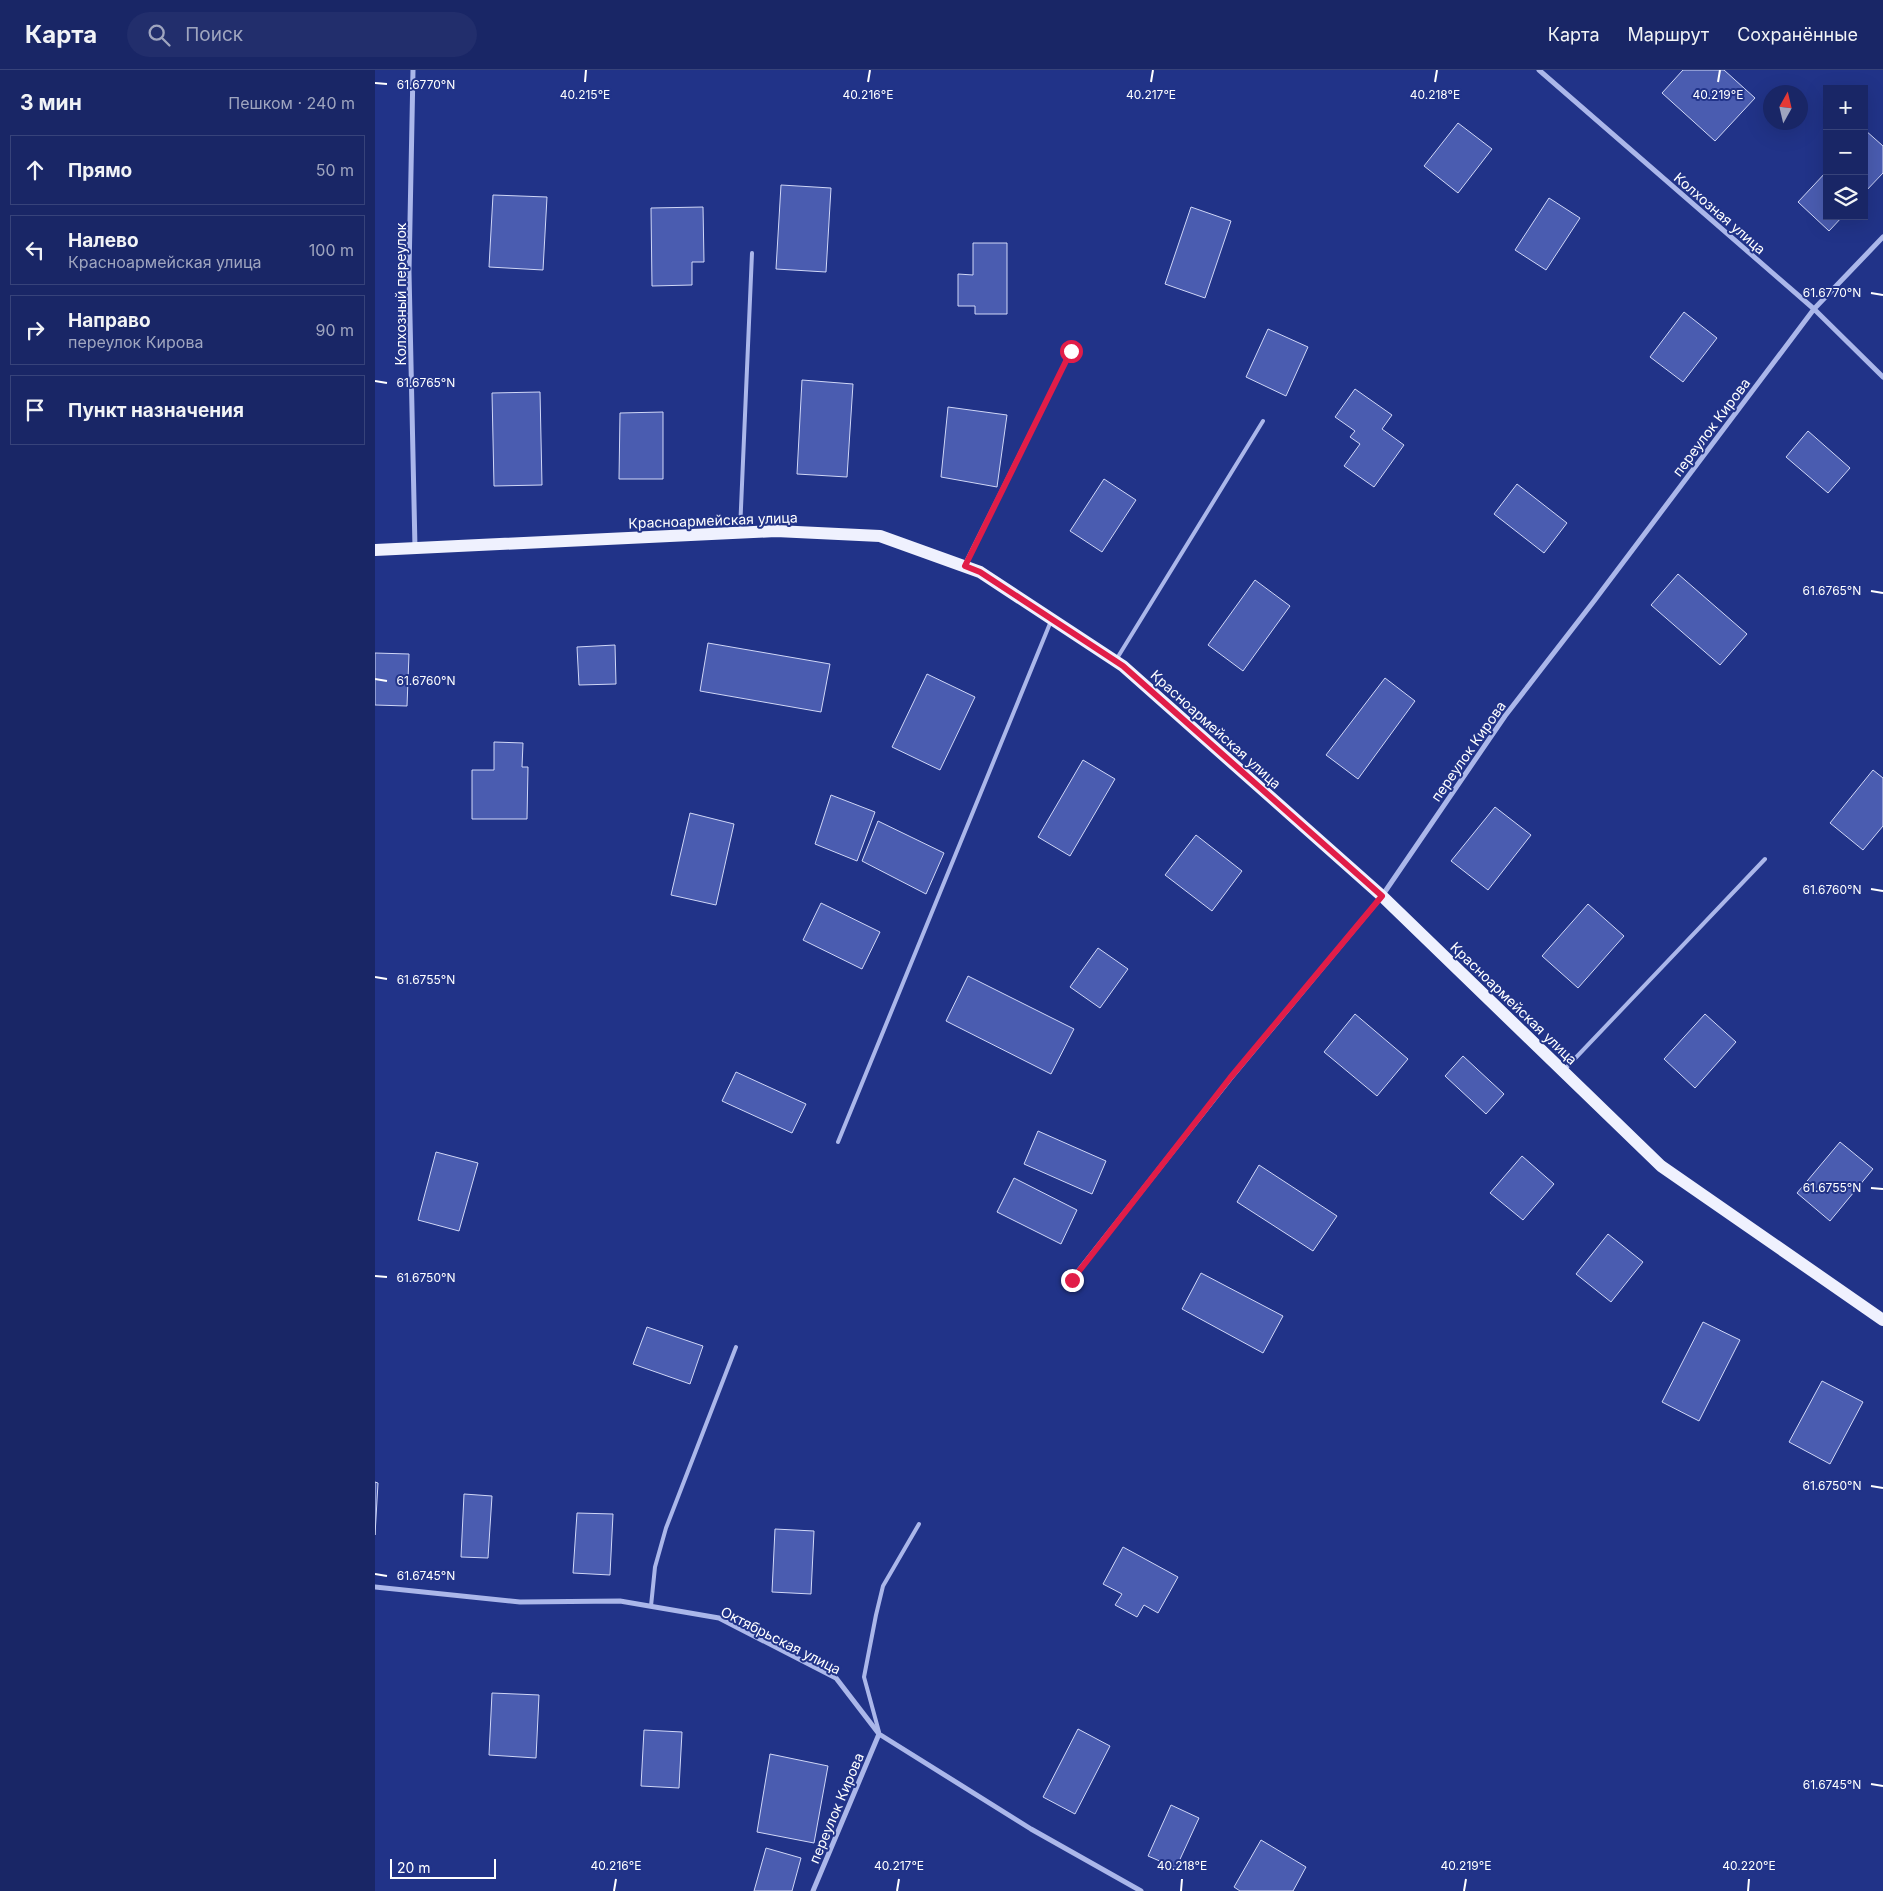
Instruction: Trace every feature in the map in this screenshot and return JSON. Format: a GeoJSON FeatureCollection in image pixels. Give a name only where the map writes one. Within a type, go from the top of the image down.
{"type":"FeatureCollection","features":[{"type":"Feature","properties":{"kind":"main road","name":"Красноармейская улица"},"geometry":{"type":"LineString","coordinates":[[375,550],[776,531],[880,536],[980,572],[1123,666],[1382,896],[1661,1166],[1883,1320]]}},
{"type":"Feature","properties":{"kind":"street","name":"Колхозный переулок"},"geometry":{"type":"LineString","coordinates":[[413,70],[409,272],[415,548]]}},
{"type":"Feature","properties":{"kind":"street","name":"Колхозная улица"},"geometry":{"type":"LineString","coordinates":[[1539,70],[1814,309],[1883,377]]}},
{"type":"Feature","properties":{"kind":"street","name":"переулок Кирова"},"geometry":{"type":"LineString","coordinates":[[1072,1280],[1230,1078],[1382,896],[1505,716],[1814,309],[1883,237]]}},
{"type":"Feature","properties":{"kind":"street","name":"Октябрьская улица"},"geometry":{"type":"LineString","coordinates":[[375,1587],[520,1602],[620,1601],[719,1618],[836,1678],[879,1734],[1031,1829],[1141,1891]]}},
{"type":"Feature","properties":{"kind":"street","name":"переулок Кирова"},"geometry":{"type":"LineString","coordinates":[[813,1891],[879,1734]]}},
{"type":"Feature","properties":{"kind":"lane"},"geometry":{"type":"LineString","coordinates":[[740,533],[752,253]]}},
{"type":"Feature","properties":{"kind":"lane"},"geometry":{"type":"LineString","coordinates":[[965,566],[1071,351]]}},
{"type":"Feature","properties":{"kind":"lane"},"geometry":{"type":"LineString","coordinates":[[1115,662],[1263,421]]}},
{"type":"Feature","properties":{"kind":"lane"},"geometry":{"type":"LineString","coordinates":[[839,1142],[1052,619]]}},
{"type":"Feature","properties":{"kind":"lane"},"geometry":{"type":"LineString","coordinates":[[1563,1071],[1765,859]]}},
{"type":"Feature","properties":{"kind":"lane"},"geometry":{"type":"LineString","coordinates":[[651,1606],[655,1567],[666,1528],[736,1347]]}},
{"type":"Feature","properties":{"kind":"lane"},"geometry":{"type":"LineString","coordinates":[[879,1734],[864,1677],[883,1586],[919,1524]]}},
{"type":"Feature","properties":{"kind":"building"},"geometry":{"type":"Polygon","coordinates":[[[1683,70],[1724,70],[1755,98],[1715,141],[1662,93],[1683,70]]]}},
{"type":"Feature","properties":{"kind":"building"},"geometry":{"type":"Polygon","coordinates":[[[1458,123],[1492,149],[1458,193],[1424,166],[1458,123]]]}},
{"type":"Feature","properties":{"kind":"building"},"geometry":{"type":"Polygon","coordinates":[[[1868,133],[1883,146],[1883,173],[1868,189],[1868,133]]]}},
{"type":"Feature","properties":{"kind":"building"},"geometry":{"type":"Polygon","coordinates":[[[1823,175],[1823,220],[1839,220],[1829,231],[1798,202],[1823,175]]]}},
{"type":"Feature","properties":{"kind":"building"},"geometry":{"type":"Polygon","coordinates":[[[781,185],[831,188],[826,272],[776,269],[781,185]]]}},
{"type":"Feature","properties":{"kind":"building"},"geometry":{"type":"Polygon","coordinates":[[[493,195],[547,197],[543,270],[489,267],[493,195]]]}},
{"type":"Feature","properties":{"kind":"building"},"geometry":{"type":"Polygon","coordinates":[[[1549,198],[1580,218],[1546,270],[1515,250],[1549,198]]]}},
{"type":"Feature","properties":{"kind":"building"},"geometry":{"type":"Polygon","coordinates":[[[703,207],[704,262],[692,262],[692,285],[652,286],[651,208],[703,207]]]}},
{"type":"Feature","properties":{"kind":"building"},"geometry":{"type":"Polygon","coordinates":[[[1191,207],[1231,221],[1205,298],[1165,284],[1191,207]]]}},
{"type":"Feature","properties":{"kind":"building"},"geometry":{"type":"Polygon","coordinates":[[[973,243],[1007,243],[1007,314],[975,314],[975,306],[958,306],[958,274],[973,275],[973,243]]]}},
{"type":"Feature","properties":{"kind":"building"},"geometry":{"type":"Polygon","coordinates":[[[1684,312],[1717,338],[1683,382],[1650,357],[1684,312]]]}},
{"type":"Feature","properties":{"kind":"building"},"geometry":{"type":"Polygon","coordinates":[[[1268,329],[1308,347],[1286,396],[1246,377],[1268,329]]]}},
{"type":"Feature","properties":{"kind":"building"},"geometry":{"type":"Polygon","coordinates":[[[802,380],[853,384],[847,477],[797,474],[802,380]]]}},
{"type":"Feature","properties":{"kind":"building"},"geometry":{"type":"Polygon","coordinates":[[[1355,389],[1392,415],[1382,429],[1404,445],[1374,487],[1344,466],[1360,444],[1350,437],[1355,431],[1335,417],[1355,389]]]}},
{"type":"Feature","properties":{"kind":"building"},"geometry":{"type":"Polygon","coordinates":[[[540,392],[542,485],[494,486],[492,393],[540,392]]]}},
{"type":"Feature","properties":{"kind":"building"},"geometry":{"type":"Polygon","coordinates":[[[948,407],[1007,415],[997,487],[941,477],[948,407]]]}},
{"type":"Feature","properties":{"kind":"building"},"geometry":{"type":"Polygon","coordinates":[[[663,412],[663,479],[619,479],[620,413],[663,412]]]}},
{"type":"Feature","properties":{"kind":"building"},"geometry":{"type":"Polygon","coordinates":[[[1808,431],[1850,468],[1828,493],[1786,457],[1808,431]]]}},
{"type":"Feature","properties":{"kind":"building"},"geometry":{"type":"Polygon","coordinates":[[[1104,479],[1136,500],[1102,552],[1070,531],[1104,479]]]}},
{"type":"Feature","properties":{"kind":"building"},"geometry":{"type":"Polygon","coordinates":[[[1517,484],[1567,523],[1544,553],[1494,514],[1517,484]]]}},
{"type":"Feature","properties":{"kind":"building"},"geometry":{"type":"Polygon","coordinates":[[[1678,574],[1747,634],[1720,665],[1651,605],[1678,574]]]}},
{"type":"Feature","properties":{"kind":"building"},"geometry":{"type":"Polygon","coordinates":[[[1255,580],[1290,606],[1243,671],[1208,645],[1255,580]]]}},
{"type":"Feature","properties":{"kind":"building"},"geometry":{"type":"Polygon","coordinates":[[[708,643],[830,664],[821,712],[700,691],[708,643]]]}},
{"type":"Feature","properties":{"kind":"building"},"geometry":{"type":"Polygon","coordinates":[[[615,645],[616,684],[579,685],[577,647],[615,645]]]}},
{"type":"Feature","properties":{"kind":"building"},"geometry":{"type":"Polygon","coordinates":[[[375,653],[409,654],[407,706],[375,705],[375,653]]]}},
{"type":"Feature","properties":{"kind":"building"},"geometry":{"type":"Polygon","coordinates":[[[927,674],[975,697],[940,770],[892,747],[927,674]]]}},
{"type":"Feature","properties":{"kind":"building"},"geometry":{"type":"Polygon","coordinates":[[[1385,678],[1415,701],[1358,779],[1326,755],[1385,678]]]}},
{"type":"Feature","properties":{"kind":"building"},"geometry":{"type":"Polygon","coordinates":[[[494,742],[523,743],[522,767],[528,767],[527,819],[472,819],[472,770],[494,770],[494,742]]]}},
{"type":"Feature","properties":{"kind":"building"},"geometry":{"type":"Polygon","coordinates":[[[1083,760],[1115,779],[1070,856],[1038,837],[1083,760]]]}},
{"type":"Feature","properties":{"kind":"building"},"geometry":{"type":"Polygon","coordinates":[[[1873,770],[1883,778],[1883,826],[1863,850],[1830,823],[1873,770]]]}},
{"type":"Feature","properties":{"kind":"building"},"geometry":{"type":"Polygon","coordinates":[[[831,795],[875,812],[857,861],[815,844],[831,795]]]}},
{"type":"Feature","properties":{"kind":"building"},"geometry":{"type":"Polygon","coordinates":[[[1495,807],[1531,835],[1488,890],[1451,861],[1495,807]]]}},
{"type":"Feature","properties":{"kind":"building"},"geometry":{"type":"Polygon","coordinates":[[[690,813],[734,824],[716,905],[671,895],[690,813]]]}},
{"type":"Feature","properties":{"kind":"building"},"geometry":{"type":"Polygon","coordinates":[[[878,821],[944,853],[926,894],[862,861],[878,821]]]}},
{"type":"Feature","properties":{"kind":"building"},"geometry":{"type":"Polygon","coordinates":[[[1196,835],[1242,871],[1212,911],[1165,875],[1196,835]]]}},
{"type":"Feature","properties":{"kind":"building"},"geometry":{"type":"Polygon","coordinates":[[[821,903],[880,932],[862,969],[803,940],[821,903]]]}},
{"type":"Feature","properties":{"kind":"building"},"geometry":{"type":"Polygon","coordinates":[[[1588,904],[1624,936],[1578,988],[1542,956],[1588,904]]]}},
{"type":"Feature","properties":{"kind":"building"},"geometry":{"type":"Polygon","coordinates":[[[1098,948],[1128,969],[1100,1008],[1070,987],[1098,948]]]}},
{"type":"Feature","properties":{"kind":"building"},"geometry":{"type":"Polygon","coordinates":[[[968,976],[1074,1029],[1051,1074],[946,1021],[968,976]]]}},
{"type":"Feature","properties":{"kind":"building"},"geometry":{"type":"Polygon","coordinates":[[[1355,1014],[1408,1059],[1377,1096],[1324,1052],[1355,1014]]]}},
{"type":"Feature","properties":{"kind":"building"},"geometry":{"type":"Polygon","coordinates":[[[1705,1014],[1736,1042],[1695,1088],[1664,1059],[1705,1014]]]}},
{"type":"Feature","properties":{"kind":"building"},"geometry":{"type":"Polygon","coordinates":[[[1463,1056],[1504,1094],[1486,1114],[1445,1076],[1463,1056]]]}},
{"type":"Feature","properties":{"kind":"building"},"geometry":{"type":"Polygon","coordinates":[[[736,1072],[806,1104],[792,1133],[722,1101],[736,1072]]]}},
{"type":"Feature","properties":{"kind":"building"},"geometry":{"type":"Polygon","coordinates":[[[1038,1131],[1106,1161],[1092,1194],[1024,1164],[1038,1131]]]}},
{"type":"Feature","properties":{"kind":"building"},"geometry":{"type":"Polygon","coordinates":[[[1840,1142],[1873,1169],[1830,1221],[1797,1193],[1840,1142]]]}},
{"type":"Feature","properties":{"kind":"building"},"geometry":{"type":"Polygon","coordinates":[[[436,1152],[478,1163],[459,1231],[418,1220],[436,1152]]]}},
{"type":"Feature","properties":{"kind":"building"},"geometry":{"type":"Polygon","coordinates":[[[1522,1156],[1554,1184],[1523,1220],[1490,1193],[1522,1156]]]}},
{"type":"Feature","properties":{"kind":"building"},"geometry":{"type":"Polygon","coordinates":[[[1259,1165],[1337,1216],[1313,1251],[1237,1202],[1259,1165]]]}},
{"type":"Feature","properties":{"kind":"building"},"geometry":{"type":"Polygon","coordinates":[[[1014,1178],[1077,1210],[1061,1244],[997,1212],[1014,1178]]]}},
{"type":"Feature","properties":{"kind":"building"},"geometry":{"type":"Polygon","coordinates":[[[1608,1234],[1643,1262],[1611,1302],[1576,1274],[1608,1234]]]}},
{"type":"Feature","properties":{"kind":"building"},"geometry":{"type":"Polygon","coordinates":[[[1201,1273],[1283,1316],[1263,1353],[1182,1309],[1201,1273]]]}},
{"type":"Feature","properties":{"kind":"building"},"geometry":{"type":"Polygon","coordinates":[[[1703,1322],[1740,1340],[1699,1421],[1662,1402],[1703,1322]]]}},
{"type":"Feature","properties":{"kind":"building"},"geometry":{"type":"Polygon","coordinates":[[[647,1327],[703,1346],[690,1384],[633,1364],[647,1327]]]}},
{"type":"Feature","properties":{"kind":"building"},"geometry":{"type":"Polygon","coordinates":[[[1822,1381],[1863,1402],[1830,1464],[1789,1442],[1822,1381]]]}},
{"type":"Feature","properties":{"kind":"building"},"geometry":{"type":"Polygon","coordinates":[[[375,1482],[378,1483],[375,1535],[375,1482]]]}},
{"type":"Feature","properties":{"kind":"building"},"geometry":{"type":"Polygon","coordinates":[[[464,1494],[492,1496],[488,1558],[461,1557],[464,1494]]]}},
{"type":"Feature","properties":{"kind":"building"},"geometry":{"type":"Polygon","coordinates":[[[577,1513],[613,1514],[610,1575],[573,1573],[577,1513]]]}},
{"type":"Feature","properties":{"kind":"building"},"geometry":{"type":"Polygon","coordinates":[[[775,1529],[814,1531],[811,1594],[772,1592],[775,1529]]]}},
{"type":"Feature","properties":{"kind":"building"},"geometry":{"type":"Polygon","coordinates":[[[1123,1547],[1178,1577],[1158,1613],[1144,1605],[1137,1617],[1115,1605],[1122,1594],[1103,1584],[1123,1547]]]}},
{"type":"Feature","properties":{"kind":"building"},"geometry":{"type":"Polygon","coordinates":[[[492,1693],[539,1695],[536,1758],[489,1755],[492,1693]]]}},
{"type":"Feature","properties":{"kind":"building"},"geometry":{"type":"Polygon","coordinates":[[[1078,1729],[1110,1746],[1075,1814],[1043,1797],[1078,1729]]]}},
{"type":"Feature","properties":{"kind":"building"},"geometry":{"type":"Polygon","coordinates":[[[644,1730],[682,1732],[679,1788],[641,1786],[644,1730]]]}},
{"type":"Feature","properties":{"kind":"building"},"geometry":{"type":"Polygon","coordinates":[[[770,1754],[828,1766],[814,1843],[757,1832],[770,1754]]]}},
{"type":"Feature","properties":{"kind":"building"},"geometry":{"type":"Polygon","coordinates":[[[1171,1805],[1199,1818],[1176,1868],[1148,1856],[1171,1805]]]}},
{"type":"Feature","properties":{"kind":"building"},"geometry":{"type":"Polygon","coordinates":[[[1261,1840],[1306,1867],[1293,1891],[1240,1891],[1234,1887],[1261,1840]]]}},
{"type":"Feature","properties":{"kind":"building"},"geometry":{"type":"Polygon","coordinates":[[[766,1848],[801,1858],[792,1891],[754,1891],[766,1848]]]}},
{"type":"Feature","properties":{"kind":"route"},"geometry":{"type":"LineString","coordinates":[[1071,351],[965,566],[980,572],[1123,666],[1382,896],[1230,1078],[1072,1280]]}}]}
